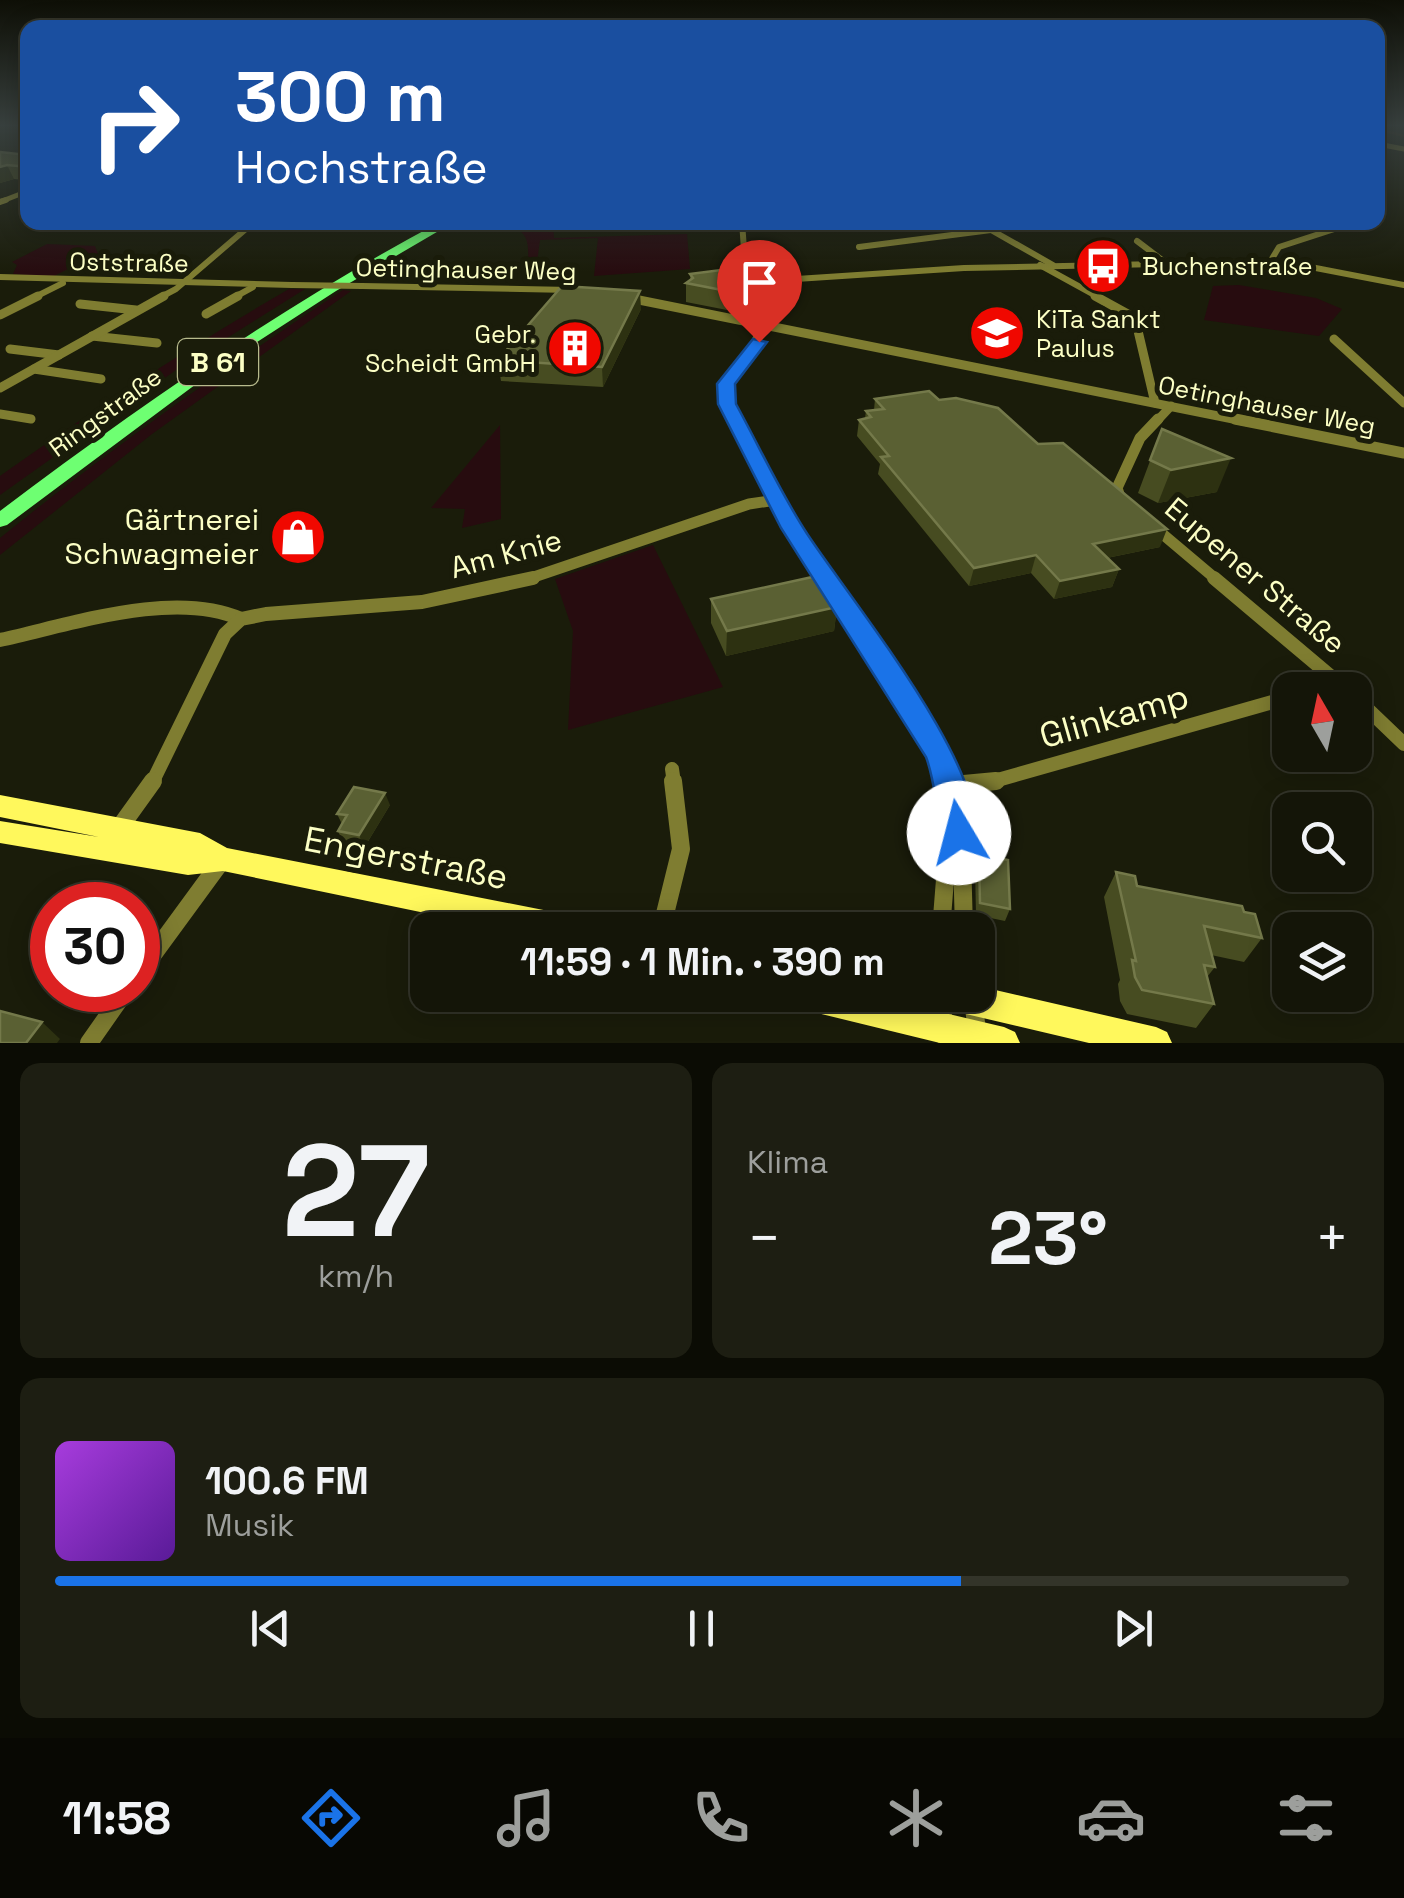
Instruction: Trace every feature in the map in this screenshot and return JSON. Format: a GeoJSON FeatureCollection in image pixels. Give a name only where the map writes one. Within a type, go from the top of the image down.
{"type":"FeatureCollection","features":[{"type":"Feature","properties":{"kind":"highway","name":"Ringstraße"},"geometry":{"type":"LineString","coordinates":[[0,504],[216,351],[332,278],[419,230]]}},
{"type":"Feature","properties":{"kind":"highway","name":"Ringstraße"},"geometry":{"type":"LineString","coordinates":[[0,521],[254,338],[344,280],[434,230]]}},
{"type":"Feature","properties":{"kind":"main road","name":"Engerstraße"},"geometry":{"type":"LineString","coordinates":[[0,806],[200,845],[223,860]]}},
{"type":"Feature","properties":{"kind":"main road","name":"Engerstraße"},"geometry":{"type":"LineString","coordinates":[[0,832],[188,863],[223,860],[484,912]]}},
{"type":"Feature","properties":{"kind":"main road"},"geometry":{"type":"LineString","coordinates":[[995,1004],[1156,1043]]}},
{"type":"Feature","properties":{"kind":"main road"},"geometry":{"type":"LineString","coordinates":[[864,1012],[946,1036],[987,1041]]}},
{"type":"Feature","properties":{"kind":"street"},"geometry":{"type":"LineString","coordinates":[[0,388],[182,284],[245,230]]}},
{"type":"Feature","properties":{"kind":"street"},"geometry":{"type":"LineString","coordinates":[[743,230],[760,324],[759,342],[729,377],[724,397],[776,500],[939,752],[953,785],[962,856],[964,912]]}},
{"type":"Feature","properties":{"kind":"street"},"geometry":{"type":"LineString","coordinates":[[859,248],[992,230],[1053,265]]}},
{"type":"Feature","properties":{"kind":"street"},"geometry":{"type":"LineString","coordinates":[[1270,262],[1270,255],[1280,247],[1332,230]]}},
{"type":"Feature","properties":{"kind":"street"},"geometry":{"type":"LineString","coordinates":[[1137,240],[1166,263]]}},
{"type":"Feature","properties":{"kind":"street"},"geometry":{"type":"LineString","coordinates":[[752,282],[1040,265],[1270,262],[1404,284]]}},
{"type":"Feature","properties":{"kind":"street"},"geometry":{"type":"LineString","coordinates":[[1040,265],[1135,318],[1155,403]]}},
{"type":"Feature","properties":{"kind":"street","name":"Oststraße"},"geometry":{"type":"LineString","coordinates":[[0,276],[67,282],[292,285]]}},
{"type":"Feature","properties":{"kind":"street"},"geometry":{"type":"LineString","coordinates":[[0,315],[67,282]]}},
{"type":"Feature","properties":{"kind":"street","name":"Oststraße"},"geometry":{"type":"LineString","coordinates":[[206,314],[256,285]]}},
{"type":"Feature","properties":{"kind":"street","name":"Oetinghauser Weg"},"geometry":{"type":"LineString","coordinates":[[292,285],[592,292]]}},
{"type":"Feature","properties":{"kind":"street","name":"Oetinghauser Weg"},"geometry":{"type":"LineString","coordinates":[[615,296],[1404,453]]}},
{"type":"Feature","properties":{"kind":"street"},"geometry":{"type":"LineString","coordinates":[[80,304],[137,310]]}},
{"type":"Feature","properties":{"kind":"street"},"geometry":{"type":"LineString","coordinates":[[90,336],[157,344]]}},
{"type":"Feature","properties":{"kind":"street"},"geometry":{"type":"LineString","coordinates":[[1334,338],[1404,403]]}},
{"type":"Feature","properties":{"kind":"street"},"geometry":{"type":"LineString","coordinates":[[10,348],[58,355]]}},
{"type":"Feature","properties":{"kind":"street"},"geometry":{"type":"LineString","coordinates":[[34,369],[101,379]]}},
{"type":"Feature","properties":{"kind":"street","name":"Eupener Straße"},"geometry":{"type":"LineString","coordinates":[[1134,510],[1121,499],[1117,488],[1140,438],[1171,406]]}},
{"type":"Feature","properties":{"kind":"street"},"geometry":{"type":"LineString","coordinates":[[0,414],[31,419]]}},
{"type":"Feature","properties":{"kind":"street","name":"Am Knie"},"geometry":{"type":"LineString","coordinates":[[0,640],[162,608],[205,607],[233,612],[242,619],[411,603],[484,591],[750,504],[776,500]]}},
{"type":"Feature","properties":{"kind":"street","name":"Eupener Straße"},"geometry":{"type":"LineString","coordinates":[[1148,521],[1326,672]]}},
{"type":"Feature","properties":{"kind":"street"},"geometry":{"type":"LineString","coordinates":[[120,827],[149,790],[225,634],[242,619]]}},
{"type":"Feature","properties":{"kind":"street","name":"Glinkamp"},"geometry":{"type":"LineString","coordinates":[[953,785],[984,784],[1272,702]]}},
{"type":"Feature","properties":{"kind":"street","name":"Eupener Straße"},"geometry":{"type":"LineString","coordinates":[[1372,713],[1404,744]]}},
{"type":"Feature","properties":{"kind":"street"},"geometry":{"type":"LineString","coordinates":[[665,912],[681,849],[678,790],[672,769]]}},
{"type":"Feature","properties":{"kind":"street"},"geometry":{"type":"LineString","coordinates":[[942,912],[953,785]]}},
{"type":"Feature","properties":{"kind":"street"},"geometry":{"type":"LineString","coordinates":[[160,944],[223,860]]}},
{"type":"Feature","properties":{"kind":"street"},"geometry":{"type":"LineString","coordinates":[[89,1043],[111,1012]]}},
{"type":"Feature","properties":{"kind":"street"},"geometry":{"type":"LineString","coordinates":[[972,1012],[987,1041]]}},
{"type":"Feature","properties":{"kind":"shaded area"},"geometry":{"type":"Polygon","coordinates":[[[518,230],[553,230],[554,238],[687,234],[690,269],[594,276],[598,238],[540,240],[537,262],[543,265],[537,275],[527,276],[527,243],[518,230]]]}},
{"type":"Feature","properties":{"kind":"shaded area"},"geometry":{"type":"Polygon","coordinates":[[[47,244],[95,246],[98,254],[52,277],[13,274],[17,265],[12,262],[47,244]]]}},
{"type":"Feature","properties":{"kind":"shaded area"},"geometry":{"type":"Polygon","coordinates":[[[1239,285],[1316,298],[1342,309],[1319,336],[1204,320],[1213,286],[1239,285]]]}},
{"type":"Feature","properties":{"kind":"shaded area"},"geometry":{"type":"Polygon","coordinates":[[[289,289],[305,289],[176,370],[0,495],[0,476],[142,379],[289,289]]]}},
{"type":"Feature","properties":{"kind":"shaded area"},"geometry":{"type":"Polygon","coordinates":[[[343,290],[351,291],[152,434],[0,555],[0,538],[41,505],[168,410],[343,290]]]}},
{"type":"Feature","properties":{"kind":"shaded area"},"geometry":{"type":"Polygon","coordinates":[[[500,425],[501,519],[462,528],[465,509],[431,508],[500,425]]]}},
{"type":"Feature","properties":{"kind":"shaded area"},"geometry":{"type":"Polygon","coordinates":[[[653,545],[723,687],[568,730],[573,631],[555,579],[653,545]]]}},
{"type":"Feature","properties":{"kind":"building"},"geometry":{"type":"Polygon","coordinates":[[[721,270],[739,290],[686,283],[693,278],[690,274],[721,270]]]}},
{"type":"Feature","properties":{"kind":"building","name":"Gebr. Scheidt GmbH"},"geometry":{"type":"Polygon","coordinates":[[[562,286],[640,291],[602,367],[498,360],[562,286]]]}},
{"type":"Feature","properties":{"kind":"building"},"geometry":{"type":"Polygon","coordinates":[[[929,391],[939,400],[956,398],[998,408],[1038,444],[1063,443],[1167,529],[1093,544],[1119,569],[1060,581],[1036,555],[974,568],[881,457],[889,456],[859,420],[871,417],[866,411],[884,409],[875,399],[929,391]]]}},
{"type":"Feature","properties":{"kind":"building"},"geometry":{"type":"Polygon","coordinates":[[[1162,429],[1231,458],[1171,470],[1150,460],[1162,429]]]}},
{"type":"Feature","properties":{"kind":"building"},"geometry":{"type":"Polygon","coordinates":[[[817,576],[837,607],[727,631],[711,599],[817,576]]]}},
{"type":"Feature","properties":{"kind":"building"},"geometry":{"type":"Polygon","coordinates":[[[354,787],[385,793],[359,835],[338,831],[347,815],[337,814],[354,787]]]}},
{"type":"Feature","properties":{"kind":"building"},"geometry":{"type":"Polygon","coordinates":[[[979,854],[1008,860],[1010,909],[980,903],[979,854]]]}},
{"type":"Feature","properties":{"kind":"building"},"geometry":{"type":"Polygon","coordinates":[[[1116,872],[1135,876],[1137,886],[1242,906],[1244,912],[1255,914],[1262,938],[1204,926],[1215,967],[1204,965],[1214,1004],[1142,990],[1135,977],[1132,960],[1136,961],[1116,872]]]}},
{"type":"Feature","properties":{"kind":"building"},"geometry":{"type":"Polygon","coordinates":[[[0,1011],[42,1022],[26,1043],[0,1043],[0,1011]]]}},
{"type":"Feature","properties":{"kind":"place","name":"Buchenstraße"},"geometry":{"type":"Point","coordinates":[1103,266]}},
{"type":"Feature","properties":{"kind":"place","name":"KiTa Sankt Paulus"},"geometry":{"type":"Point","coordinates":[997,333]}},
{"type":"Feature","properties":{"kind":"place","name":"Gebr. Scheidt GmbH"},"geometry":{"type":"Point","coordinates":[575,348]}},
{"type":"Feature","properties":{"kind":"place","name":"Gärtnerei Schwagmeier"},"geometry":{"type":"Point","coordinates":[298,537]}},
{"type":"Feature","properties":{"kind":"route"},"geometry":{"type":"LineString","coordinates":[[759,342],[752,355],[729,377],[724,397],[792,528],[948,768],[959,833]]}}]}
